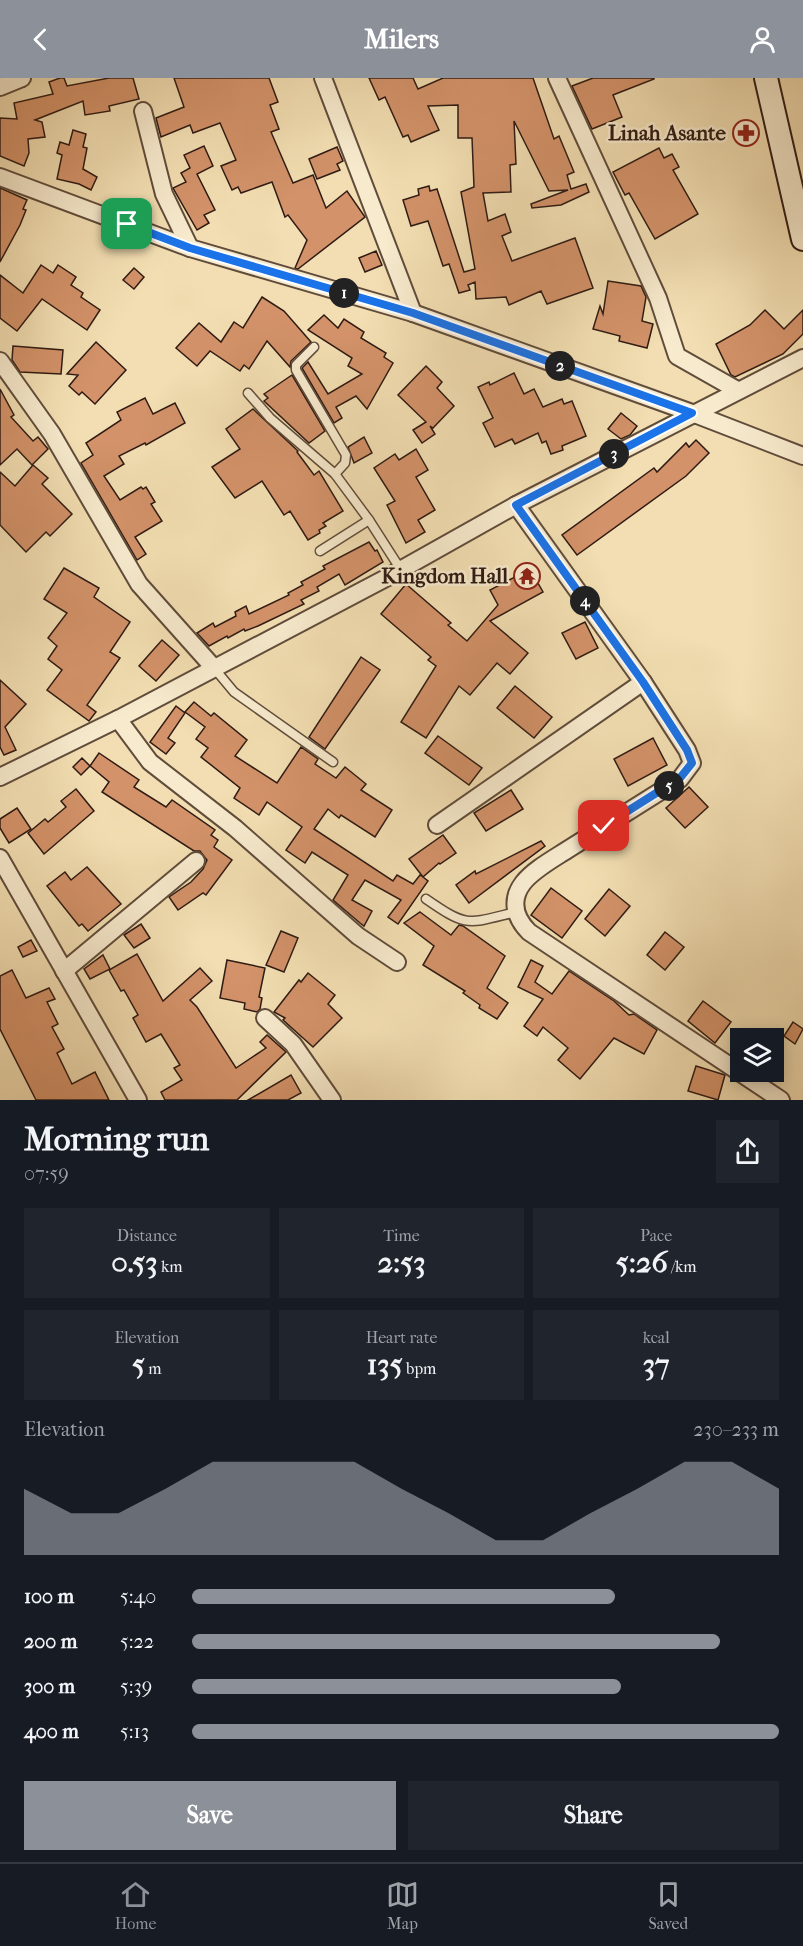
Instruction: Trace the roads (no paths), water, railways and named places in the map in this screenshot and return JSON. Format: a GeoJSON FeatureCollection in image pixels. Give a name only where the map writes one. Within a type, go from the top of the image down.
{"type":"FeatureCollection","features":[{"type":"Feature","properties":{"kind":"street"},"geometry":{"type":"LineString","coordinates":[[0,87],[22,78]]}},
{"type":"Feature","properties":{"kind":"street"},"geometry":{"type":"LineString","coordinates":[[323,78],[413,313]]}},
{"type":"Feature","properties":{"kind":"street"},"geometry":{"type":"LineString","coordinates":[[557,78],[658,298],[677,356],[737,390]]}},
{"type":"Feature","properties":{"kind":"street"},"geometry":{"type":"LineString","coordinates":[[766,78],[803,239]]}},
{"type":"Feature","properties":{"kind":"street"},"geometry":{"type":"LineString","coordinates":[[143,111],[164,194],[190,248]]}},
{"type":"Feature","properties":{"kind":"street"},"geometry":{"type":"LineString","coordinates":[[0,177],[190,248],[413,313],[692,413],[803,456]]}},
{"type":"Feature","properties":{"kind":"street"},"geometry":{"type":"LineString","coordinates":[[0,777],[118,719],[401,570],[516,505],[803,358]]}},
{"type":"Feature","properties":{"kind":"street"},"geometry":{"type":"LineString","coordinates":[[0,361],[52,434],[139,584],[214,668]]}},
{"type":"Feature","properties":{"kind":"street"},"geometry":{"type":"LineString","coordinates":[[516,505],[643,682],[687,750],[692,763],[680,778],[560,855],[523,882],[516,898],[516,912],[520,923],[529,932],[781,1100]]}},
{"type":"Feature","properties":{"kind":"street"},"geometry":{"type":"LineString","coordinates":[[437,825],[643,682]]}},
{"type":"Feature","properties":{"kind":"street"},"geometry":{"type":"LineString","coordinates":[[118,719],[150,762],[235,828],[358,936],[397,963]]}},
{"type":"Feature","properties":{"kind":"street"},"geometry":{"type":"LineString","coordinates":[[0,858],[138,1100]]}},
{"type":"Feature","properties":{"kind":"street"},"geometry":{"type":"LineString","coordinates":[[63,971],[196,861]]}},
{"type":"Feature","properties":{"kind":"street"},"geometry":{"type":"LineString","coordinates":[[265,1018],[293,1044],[332,1100]]}},
{"type":"Feature","properties":{"kind":"lane"},"geometry":{"type":"LineString","coordinates":[[314,348],[296,365],[296,370],[346,455],[345,463],[335,474]]}},
{"type":"Feature","properties":{"kind":"lane"},"geometry":{"type":"LineString","coordinates":[[248,393],[270,418],[335,474],[369,520],[401,570]]}},
{"type":"Feature","properties":{"kind":"lane"},"geometry":{"type":"LineString","coordinates":[[320,551],[369,520]]}},
{"type":"Feature","properties":{"kind":"lane"},"geometry":{"type":"LineString","coordinates":[[214,668],[234,692],[333,762]]}},
{"type":"Feature","properties":{"kind":"lane"},"geometry":{"type":"LineString","coordinates":[[426,899],[460,921],[479,921],[516,912]]}},
{"type":"Feature","properties":{"kind":"place","name":"Linah Asante"},"geometry":{"type":"Point","coordinates":[746,133]}},
{"type":"Feature","properties":{"kind":"place","name":"Kingdom Hall"},"geometry":{"type":"Point","coordinates":[527,576]}}]}
